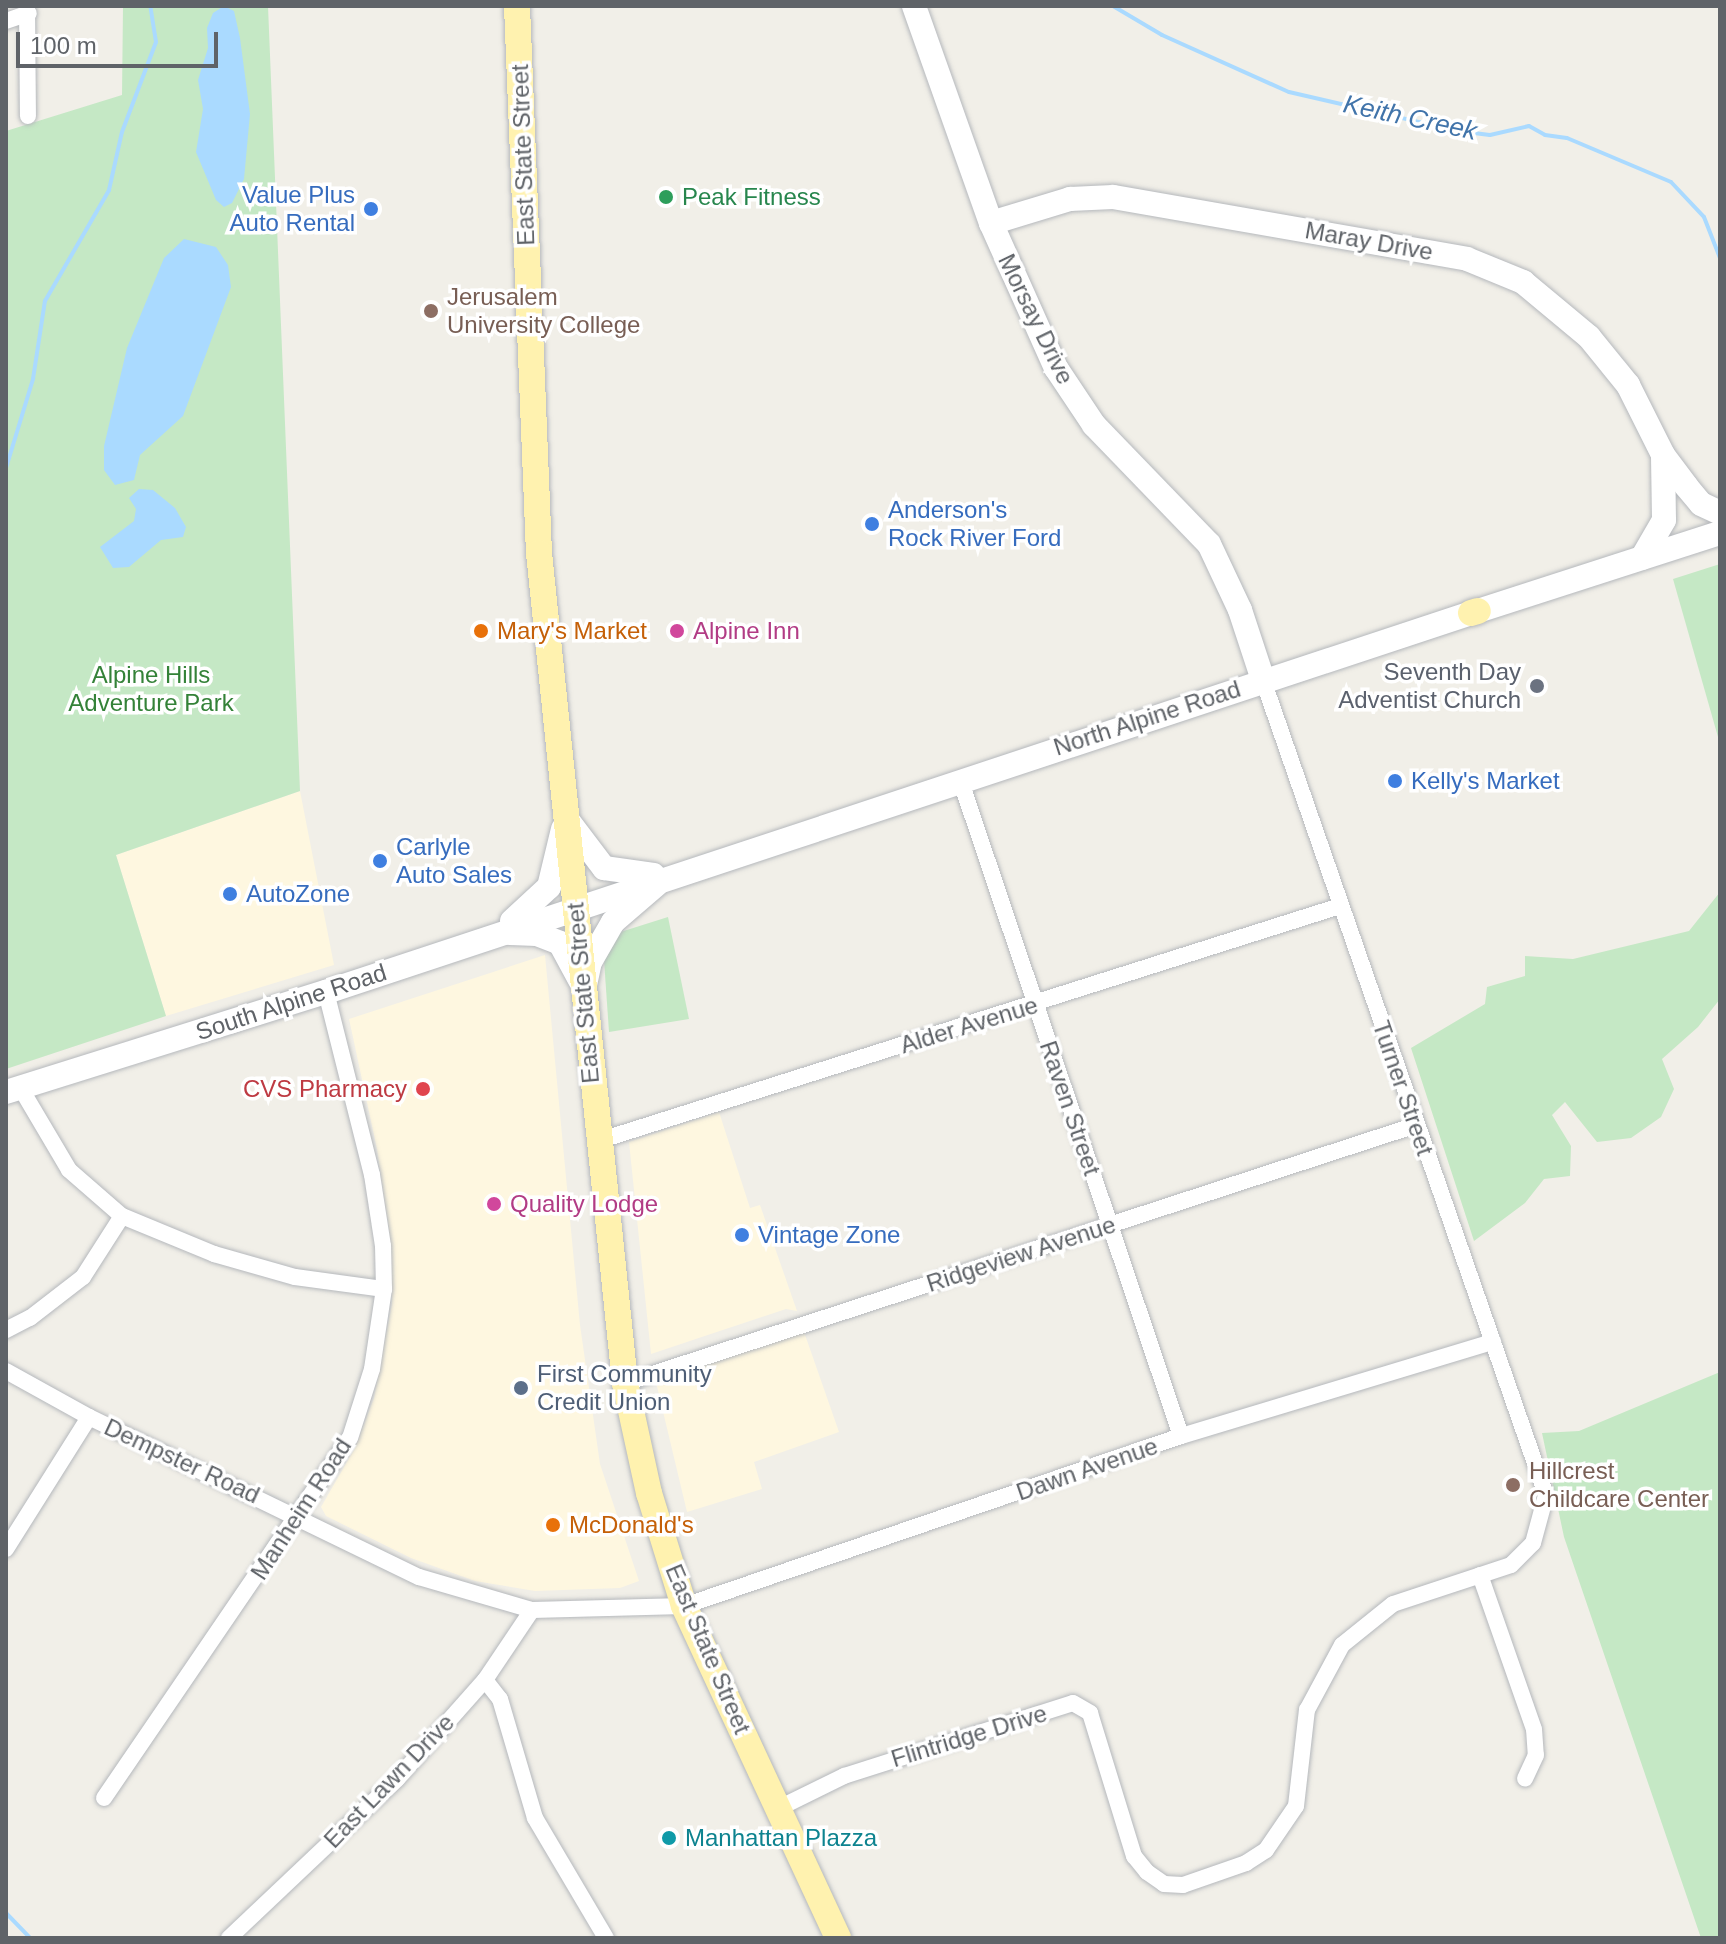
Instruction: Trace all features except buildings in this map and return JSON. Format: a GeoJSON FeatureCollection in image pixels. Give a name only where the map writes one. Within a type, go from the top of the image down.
{"type":"FeatureCollection","features":[{"type":"Feature","properties":{"kind":"main road","name":"East State Street"},"geometry":{"type":"LineString","coordinates":[[517,6],[538,542],[625,1383],[649,1493],[684,1606],[838,1938]]}},
{"type":"Feature","properties":{"kind":"main road","name":"Morsay Drive"},"geometry":{"type":"LineString","coordinates":[[914,6],[991,223],[1056,368],[1094,425],[1209,544],[1236,600],[1263,680]]}},
{"type":"Feature","properties":{"kind":"main road","name":"Maray Drive"},"geometry":{"type":"LineString","coordinates":[[991,223],[1070,199],[1113,197],[1467,259],[1523,282],[1589,337],[1628,385],[1663,455]]}},
{"type":"Feature","properties":{"kind":"main road"},"geometry":{"type":"LineString","coordinates":[[1663,455],[1701,504],[1720,513]]}},
{"type":"Feature","properties":{"kind":"main road"},"geometry":{"type":"LineString","coordinates":[[1642,558],[1664,520],[1663,455]]}},
{"type":"Feature","properties":{"kind":"main road","name":"North Alpine Road"},"geometry":{"type":"LineString","coordinates":[[575,906],[1720,533]]}},
{"type":"Feature","properties":{"kind":"main road"},"geometry":{"type":"LineString","coordinates":[[566,818],[604,868],[666,876]]}},
{"type":"Feature","properties":{"kind":"main road"},"geometry":{"type":"LineString","coordinates":[[495,934],[533,906],[549,887],[566,818]]}},
{"type":"Feature","properties":{"kind":"main road"},"geometry":{"type":"LineString","coordinates":[[583,991],[590,962],[613,922],[666,876]]}},
{"type":"Feature","properties":{"kind":"main road","name":"South Alpine Road"},"geometry":{"type":"LineString","coordinates":[[13,1090],[326,992],[575,906]]}},
{"type":"Feature","properties":{"kind":"main road"},"geometry":{"type":"LineString","coordinates":[[495,934],[537,934],[560,943],[583,991]]}},
{"type":"Feature","properties":{"kind":"street"},"geometry":{"type":"LineString","coordinates":[[6,21],[28,9],[28,116]]}},
{"type":"Feature","properties":{"kind":"street","name":"Turner Street"},"geometry":{"type":"LineString","coordinates":[[1263,680],[1546,1495]]}},
{"type":"Feature","properties":{"kind":"street","name":"Raven Street"},"geometry":{"type":"LineString","coordinates":[[960,779],[1181,1436]]}},
{"type":"Feature","properties":{"kind":"street","name":"Alder Avenue"},"geometry":{"type":"LineString","coordinates":[[598,1141],[1340,906]]}},
{"type":"Feature","properties":{"kind":"street","name":"Manheim Road"},"geometry":{"type":"LineString","coordinates":[[104,1798],[350,1438],[372,1369],[384,1289],[372,1175],[326,992]]}},
{"type":"Feature","properties":{"kind":"street"},"geometry":{"type":"LineString","coordinates":[[13,1090],[69,1170],[122,1216],[214,1254],[295,1277],[384,1289]]}},
{"type":"Feature","properties":{"kind":"street","name":"Ridgeview Avenue"},"geometry":{"type":"LineString","coordinates":[[625,1383],[1416,1125]]}},
{"type":"Feature","properties":{"kind":"street"},"geometry":{"type":"LineString","coordinates":[[6,1330],[30,1318],[83,1277],[122,1216]]}},
{"type":"Feature","properties":{"kind":"street","name":"Dawn Avenue"},"geometry":{"type":"LineString","coordinates":[[684,1606],[1181,1436],[1493,1342]]}},
{"type":"Feature","properties":{"kind":"street","name":"Dempster Road"},"geometry":{"type":"LineString","coordinates":[[6,1371],[89,1417],[419,1577],[532,1610],[684,1606]]}},
{"type":"Feature","properties":{"kind":"street"},"geometry":{"type":"LineString","coordinates":[[6,1549],[89,1417]]}},
{"type":"Feature","properties":{"kind":"street","name":"Flintridge Drive"},"geometry":{"type":"LineString","coordinates":[[777,1809],[844,1776],[1073,1703],[1090,1713],[1134,1856],[1164,1884],[1183,1885],[1246,1863],[1266,1850],[1286,1826],[1296,1806],[1307,1710],[1342,1645],[1393,1604],[1511,1565],[1533,1543],[1546,1495]]}},
{"type":"Feature","properties":{"kind":"street"},"geometry":{"type":"LineString","coordinates":[[1480,1575],[1534,1729],[1536,1755],[1525,1779]]}},
{"type":"Feature","properties":{"kind":"street","name":"East Lawn Drive"},"geometry":{"type":"LineString","coordinates":[[229,1938],[397,1779],[485,1680],[532,1610]]}},
{"type":"Feature","properties":{"kind":"street"},"geometry":{"type":"LineString","coordinates":[[485,1680],[500,1699],[535,1818],[606,1938]]}},
{"type":"Feature","properties":{"kind":"shaded area"},"geometry":{"type":"Polygon","coordinates":[[[300,791],[334,965],[166,1016],[116,855],[300,791]]]}},
{"type":"Feature","properties":{"kind":"shaded area"},"geometry":{"type":"Polygon","coordinates":[[[545,955],[580,1325],[600,1464],[639,1581],[620,1588],[535,1591],[475,1581],[411,1558],[326,1516],[321,1507],[355,1448],[374,1398],[392,1304],[390,1236],[377,1149],[349,1019],[545,955]]]}},
{"type":"Feature","properties":{"kind":"shaded area"},"geometry":{"type":"Polygon","coordinates":[[[719,1112],[750,1208],[760,1205],[797,1311],[786,1309],[651,1354],[629,1142],[719,1112]]]}},
{"type":"Feature","properties":{"kind":"shaded area"},"geometry":{"type":"Polygon","coordinates":[[[803,1329],[839,1432],[754,1462],[762,1489],[687,1512],[655,1378],[803,1329]]]}},
{"type":"Feature","properties":{"kind":"green space","name":"Alpine Hills Adventure Park"},"geometry":{"type":"Polygon","coordinates":[[[123,6],[268,6],[300,791],[116,855],[166,1016],[6,1069],[6,131],[122,95],[123,6]]]}},
{"type":"Feature","properties":{"kind":"green space"},"geometry":{"type":"Polygon","coordinates":[[[1720,564],[1720,744],[1673,579],[1720,564]]]}},
{"type":"Feature","properties":{"kind":"green space"},"geometry":{"type":"Polygon","coordinates":[[[1720,892],[1720,999],[1698,1027],[1662,1059],[1674,1089],[1661,1117],[1631,1138],[1597,1142],[1565,1102],[1552,1115],[1571,1146],[1570,1176],[1544,1179],[1525,1203],[1474,1241],[1411,1048],[1485,1004],[1487,987],[1525,976],[1525,956],[1573,959],[1689,931],[1720,892]]]}},
{"type":"Feature","properties":{"kind":"green space"},"geometry":{"type":"Polygon","coordinates":[[[668,917],[689,1019],[609,1032],[604,960],[611,935],[668,917]]]}},
{"type":"Feature","properties":{"kind":"green space"},"geometry":{"type":"Polygon","coordinates":[[[1720,1372],[1720,1938],[1701,1938],[1564,1537],[1542,1433],[1579,1431],[1720,1372]]]}},
{"type":"Feature","properties":{"kind":"water"},"geometry":{"type":"Polygon","coordinates":[[[224,6],[234,11],[250,114],[244,179],[232,203],[224,207],[216,200],[196,152],[203,109],[198,80],[208,48],[207,28],[213,13],[224,6]]]}},
{"type":"Feature","properties":{"kind":"water"},"geometry":{"type":"Polygon","coordinates":[[[184,239],[216,247],[228,265],[231,287],[183,416],[140,455],[134,480],[115,485],[104,470],[104,446],[127,348],[164,258],[184,239]]]}},
{"type":"Feature","properties":{"kind":"water"},"geometry":{"type":"Polygon","coordinates":[[[139,489],[153,490],[175,508],[186,527],[183,537],[161,540],[129,567],[113,568],[100,547],[134,521],[136,509],[129,498],[139,489]]]}},
{"type":"Feature","properties":{"kind":"waterway"},"geometry":{"type":"LineString","coordinates":[[6,468],[33,379],[45,301],[109,190],[122,132],[156,42],[150,6]]}},
{"type":"Feature","properties":{"kind":"waterway","name":"Keith Creek"},"geometry":{"type":"LineString","coordinates":[[1113,6],[1162,35],[1289,92],[1458,131],[1490,135],[1529,126],[1545,135],[1567,138],[1671,182],[1704,217],[1720,258]]}},
{"type":"Feature","properties":{"kind":"waterway"},"geometry":{"type":"LineString","coordinates":[[6,551],[6,574]]}},
{"type":"Feature","properties":{"kind":"waterway"},"geometry":{"type":"LineString","coordinates":[[6,1913],[30,1938]]}},
{"type":"Feature","properties":{"kind":"place","name":"Peak Fitness"},"geometry":{"type":"Point","coordinates":[666,197]}},
{"type":"Feature","properties":{"kind":"place","name":"Value Plus Auto Rental"},"geometry":{"type":"Point","coordinates":[371,209]}},
{"type":"Feature","properties":{"kind":"place","name":"Jerusalem University College"},"geometry":{"type":"Point","coordinates":[431,311]}},
{"type":"Feature","properties":{"kind":"place","name":"Anderson's Rock River Ford"},"geometry":{"type":"Point","coordinates":[872,524]}},
{"type":"Feature","properties":{"kind":"place","name":"Mary's Market"},"geometry":{"type":"Point","coordinates":[481,631]}},
{"type":"Feature","properties":{"kind":"place","name":"Alpine Inn"},"geometry":{"type":"Point","coordinates":[677,631]}},
{"type":"Feature","properties":{"kind":"place","name":"Seventh Day Adventist Church"},"geometry":{"type":"Point","coordinates":[1537,686]}},
{"type":"Feature","properties":{"kind":"place","name":"Kelly's Market"},"geometry":{"type":"Point","coordinates":[1395,781]}},
{"type":"Feature","properties":{"kind":"place","name":"Carlyle Auto Sales"},"geometry":{"type":"Point","coordinates":[380,861]}},
{"type":"Feature","properties":{"kind":"place","name":"AutoZone"},"geometry":{"type":"Point","coordinates":[230,894]}},
{"type":"Feature","properties":{"kind":"place","name":"CVS Pharmacy"},"geometry":{"type":"Point","coordinates":[423,1089]}},
{"type":"Feature","properties":{"kind":"place","name":"Quality Lodge"},"geometry":{"type":"Point","coordinates":[494,1204]}},
{"type":"Feature","properties":{"kind":"place","name":"Vintage Zone"},"geometry":{"type":"Point","coordinates":[742,1235]}},
{"type":"Feature","properties":{"kind":"place","name":"First Community Credit Union"},"geometry":{"type":"Point","coordinates":[521,1388]}},
{"type":"Feature","properties":{"kind":"place","name":"Hillcrest Childcare Center"},"geometry":{"type":"Point","coordinates":[1513,1485]}},
{"type":"Feature","properties":{"kind":"place","name":"McDonald's"},"geometry":{"type":"Point","coordinates":[553,1525]}},
{"type":"Feature","properties":{"kind":"place","name":"Manhattan Plazza"},"geometry":{"type":"Point","coordinates":[669,1838]}}]}
